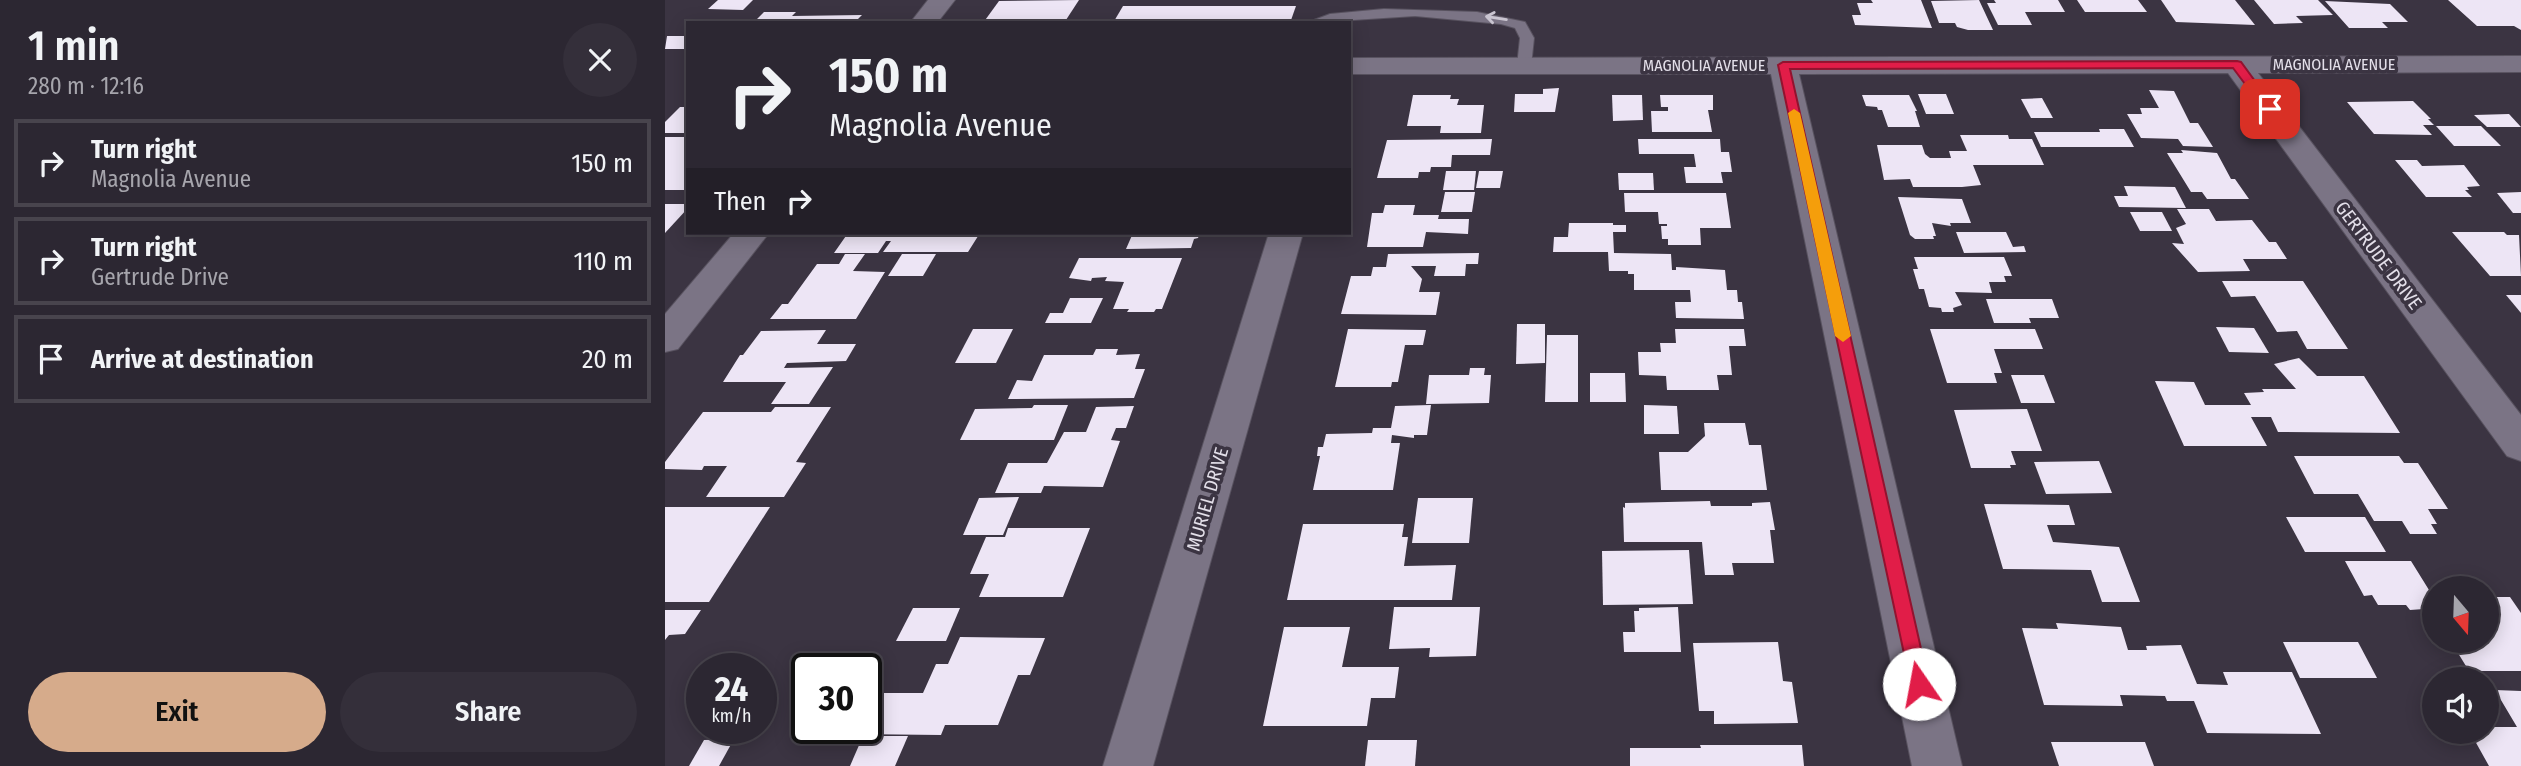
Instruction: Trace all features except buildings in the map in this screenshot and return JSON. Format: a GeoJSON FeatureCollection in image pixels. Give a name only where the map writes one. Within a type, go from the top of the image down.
{"type":"FeatureCollection","features":[{"type":"Feature","properties":{"kind":"street"},"geometry":{"type":"LineString","coordinates":[[925,21],[942,0]]}},
{"type":"Feature","properties":{"kind":"street","name":"MAGNOLIA AVENUE"},"geometry":{"type":"LineString","coordinates":[[1351,66],[2521,64]]}},
{"type":"Feature","properties":{"kind":"street"},"geometry":{"type":"LineString","coordinates":[[1783,65],[1937,766]]}},
{"type":"Feature","properties":{"kind":"street","name":"GERTRUDE DRIVE"},"geometry":{"type":"LineString","coordinates":[[2237,65],[2521,445]]}},
{"type":"Feature","properties":{"kind":"street"},"geometry":{"type":"LineString","coordinates":[[665,339],[750,235]]}},
{"type":"Feature","properties":{"kind":"street","name":"MURIEL DRIVE"},"geometry":{"type":"LineString","coordinates":[[1128,766],[1285,235]]}},
{"type":"Feature","properties":{"kind":"lane"},"geometry":{"type":"LineString","coordinates":[[1317,21],[1345,14],[1457,14],[1503,18],[1520,25],[1527,38],[1524,65]]}},
{"type":"Feature","properties":{"kind":"slow traffic"},"geometry":{"type":"LineString","coordinates":[[1794,113],[1843,336]]}},
{"type":"Feature","properties":{"kind":"route"},"geometry":{"type":"LineString","coordinates":[[1919,684],[1783,65],[2237,65],[2270,109]]}}]}
